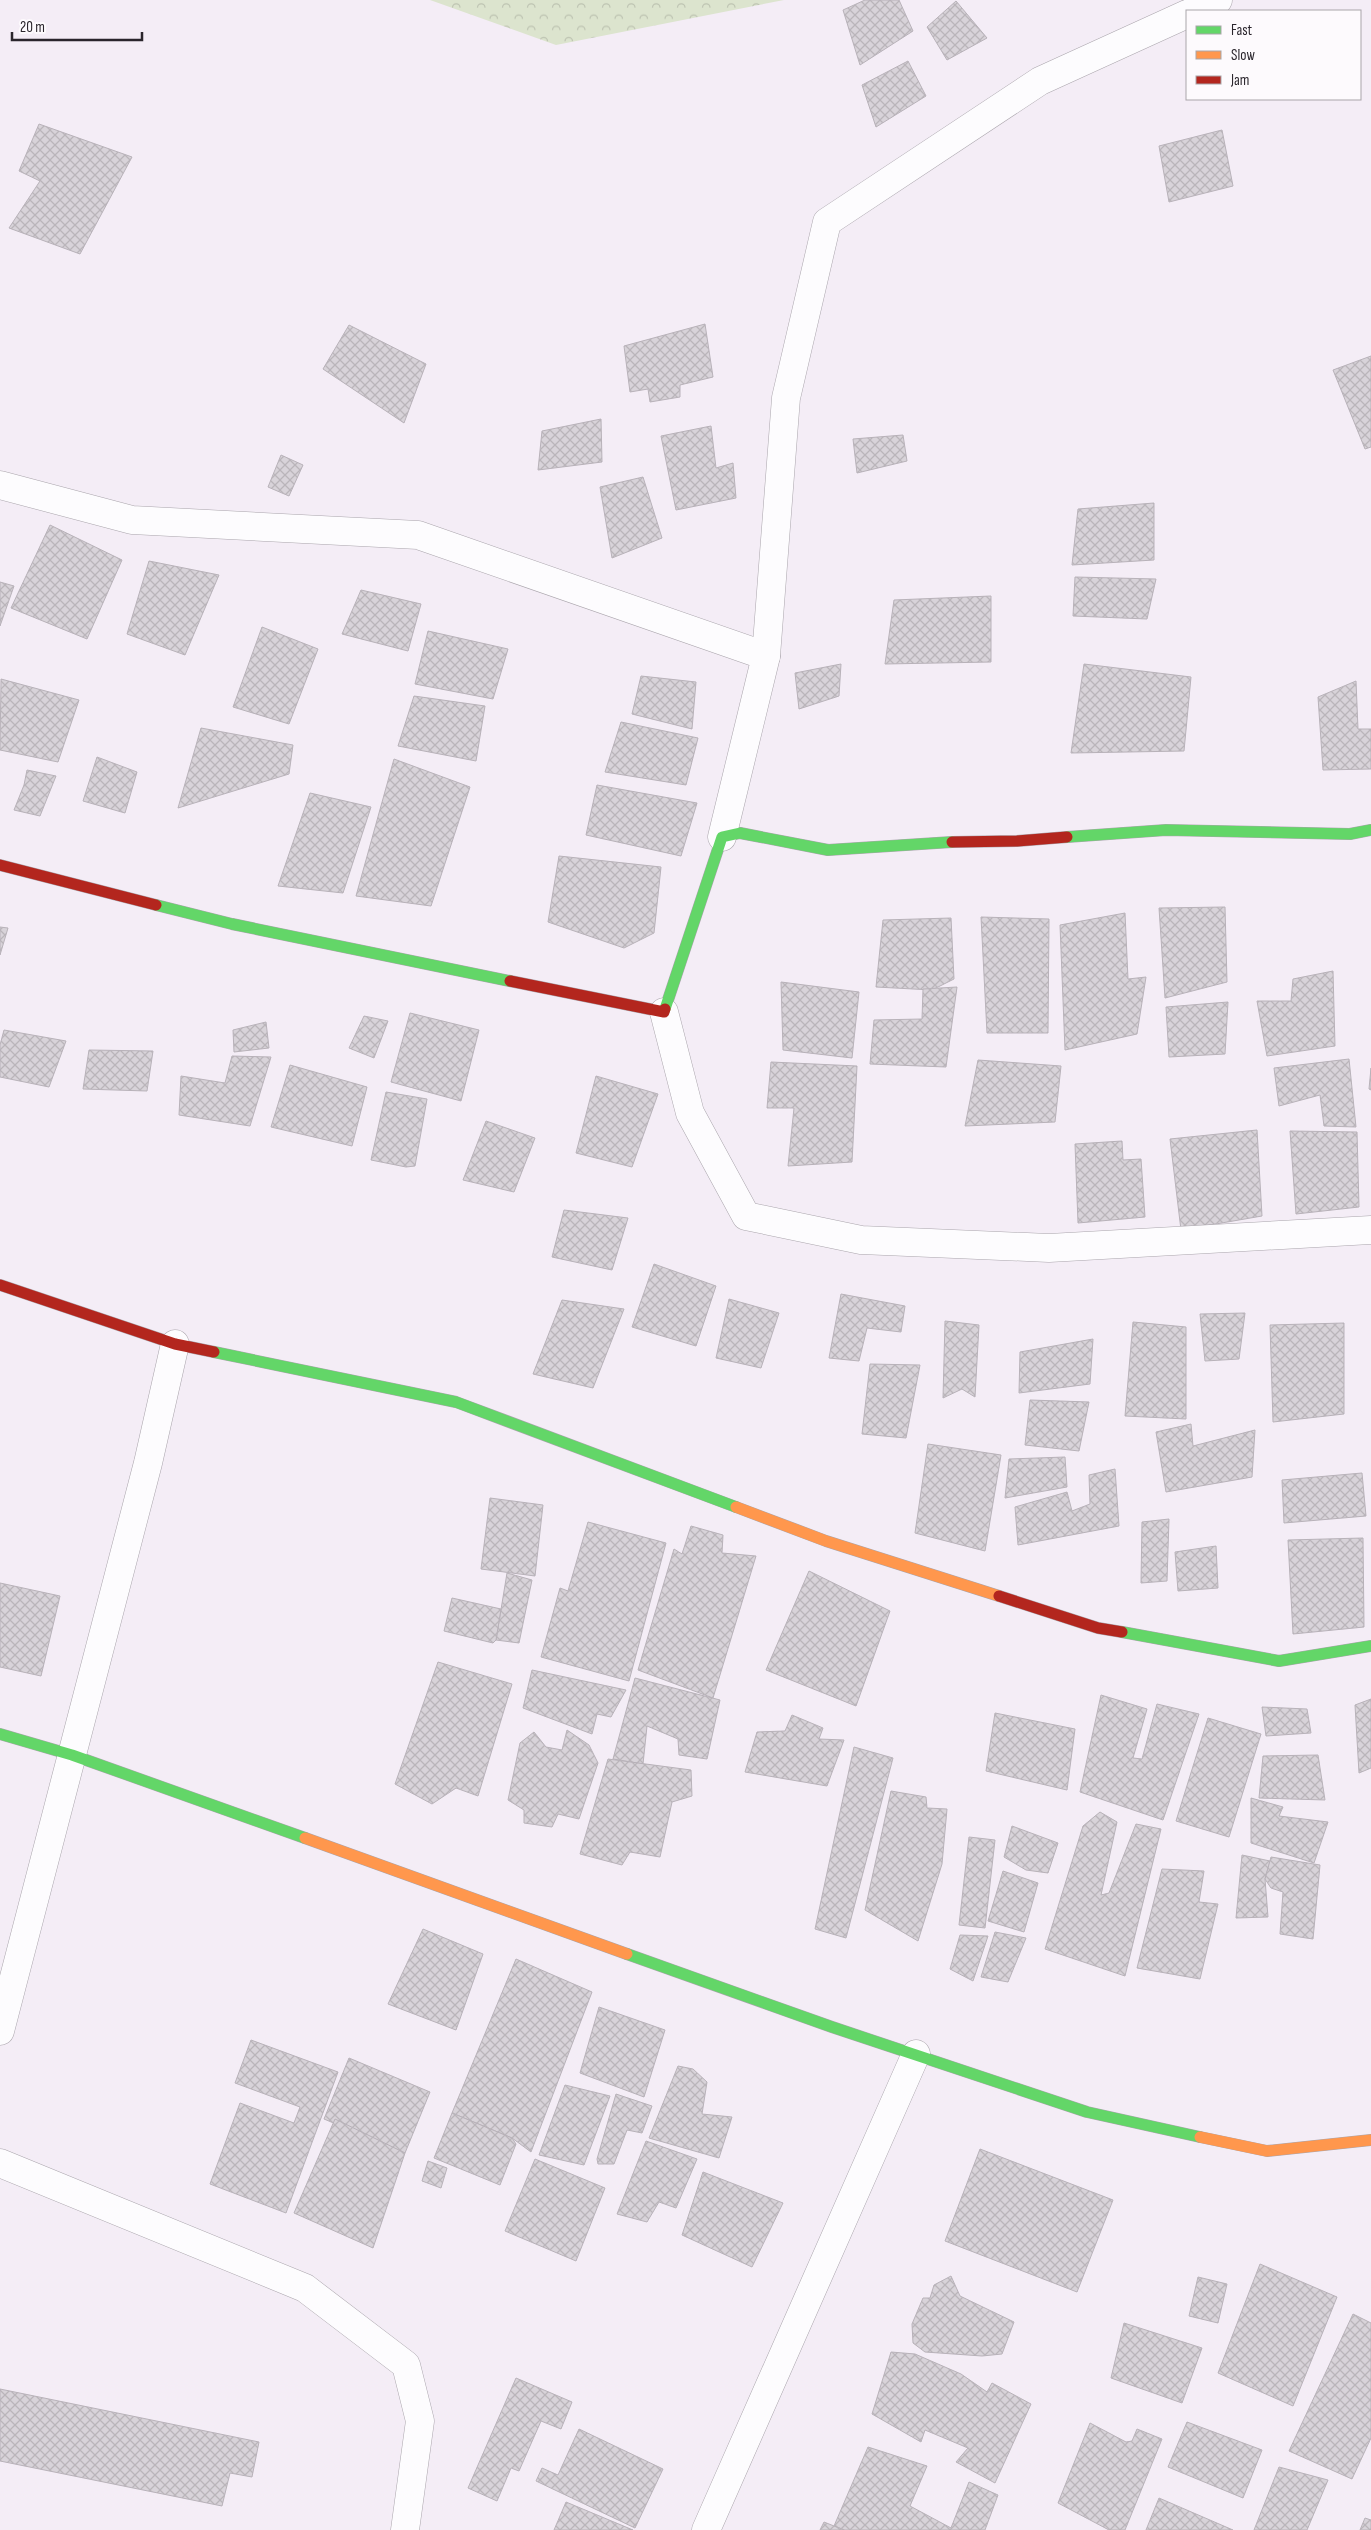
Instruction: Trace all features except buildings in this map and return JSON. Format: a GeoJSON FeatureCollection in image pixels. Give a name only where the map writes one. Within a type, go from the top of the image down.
{"type":"FeatureCollection","features":[{"type":"Feature","properties":{"kind":"street"},"geometry":{"type":"LineString","coordinates":[[1195,10],[1218,0]]}},
{"type":"Feature","properties":{"kind":"street"},"geometry":{"type":"LineString","coordinates":[[1186,14],[1040,81],[828,222],[786,398],[766,656],[722,837],[664,1012],[690,1112],[746,1216],[861,1240],[1049,1248],[1371,1230]]}},
{"type":"Feature","properties":{"kind":"street"},"geometry":{"type":"LineString","coordinates":[[0,485],[132,520],[418,535],[766,656]]}},
{"type":"Feature","properties":{"kind":"street"},"geometry":{"type":"LineString","coordinates":[[722,837],[740,833],[828,850],[922,842],[1017,840],[1166,830],[1350,834],[1371,830]]}},
{"type":"Feature","properties":{"kind":"street"},"geometry":{"type":"LineString","coordinates":[[0,865],[232,924],[664,1012]]}},
{"type":"Feature","properties":{"kind":"street"},"geometry":{"type":"LineString","coordinates":[[0,1285],[175,1344],[456,1402],[826,1541],[1098,1628],[1278,1662],[1371,1646]]}},
{"type":"Feature","properties":{"kind":"street"},"geometry":{"type":"LineString","coordinates":[[0,2031],[148,1463],[175,1344]]}},
{"type":"Feature","properties":{"kind":"street"},"geometry":{"type":"LineString","coordinates":[[0,1734],[72,1755],[832,2026],[1087,2112],[1267,2151],[1371,2140]]}},
{"type":"Feature","properties":{"kind":"street"},"geometry":{"type":"LineString","coordinates":[[706,2530],[916,2054]]}},
{"type":"Feature","properties":{"kind":"street"},"geometry":{"type":"LineString","coordinates":[[0,2163],[305,2288],[406,2365],[420,2422],[405,2530]]}},
{"type":"Feature","properties":{"kind":"green space"},"geometry":{"type":"Polygon","coordinates":[[[430,0],[784,0],[556,45],[430,0]]]}},
{"type":"Feature","properties":{"kind":"traffic: fast"},"geometry":{"type":"LineString","coordinates":[[1067,837],[1166,830],[1350,834],[1371,830]]}},
{"type":"Feature","properties":{"kind":"traffic: fast"},"geometry":{"type":"LineString","coordinates":[[665,1009],[722,837],[740,833],[828,850],[952,842]]}},
{"type":"Feature","properties":{"kind":"traffic: fast"},"geometry":{"type":"LineString","coordinates":[[156,905],[232,924],[510,981]]}},
{"type":"Feature","properties":{"kind":"traffic: fast"},"geometry":{"type":"LineString","coordinates":[[214,1352],[456,1402],[736,1507]]}},
{"type":"Feature","properties":{"kind":"traffic: fast"},"geometry":{"type":"LineString","coordinates":[[1122,1632],[1279,1661],[1371,1646]]}},
{"type":"Feature","properties":{"kind":"traffic: fast"},"geometry":{"type":"LineString","coordinates":[[0,1734],[72,1755],[305,1838]]}},
{"type":"Feature","properties":{"kind":"traffic: fast"},"geometry":{"type":"LineString","coordinates":[[627,1954],[832,2027],[1087,2112],[1200,2137]]}},
{"type":"Feature","properties":{"kind":"traffic: slow"},"geometry":{"type":"LineString","coordinates":[[736,1507],[826,1541],[999,1596]]}},
{"type":"Feature","properties":{"kind":"traffic: slow"},"geometry":{"type":"LineString","coordinates":[[305,1838],[627,1954]]}},
{"type":"Feature","properties":{"kind":"traffic: slow"},"geometry":{"type":"LineString","coordinates":[[1200,2137],[1267,2151],[1371,2140]]}},
{"type":"Feature","properties":{"kind":"traffic: jam"},"geometry":{"type":"LineString","coordinates":[[952,842],[1017,841],[1067,837]]}},
{"type":"Feature","properties":{"kind":"traffic: jam"},"geometry":{"type":"LineString","coordinates":[[0,865],[156,905]]}},
{"type":"Feature","properties":{"kind":"traffic: jam"},"geometry":{"type":"LineString","coordinates":[[510,981],[664,1012],[665,1009]]}},
{"type":"Feature","properties":{"kind":"traffic: jam"},"geometry":{"type":"LineString","coordinates":[[0,1285],[175,1344],[214,1352]]}},
{"type":"Feature","properties":{"kind":"traffic: jam"},"geometry":{"type":"LineString","coordinates":[[999,1596],[1098,1628],[1122,1632]]}}]}
